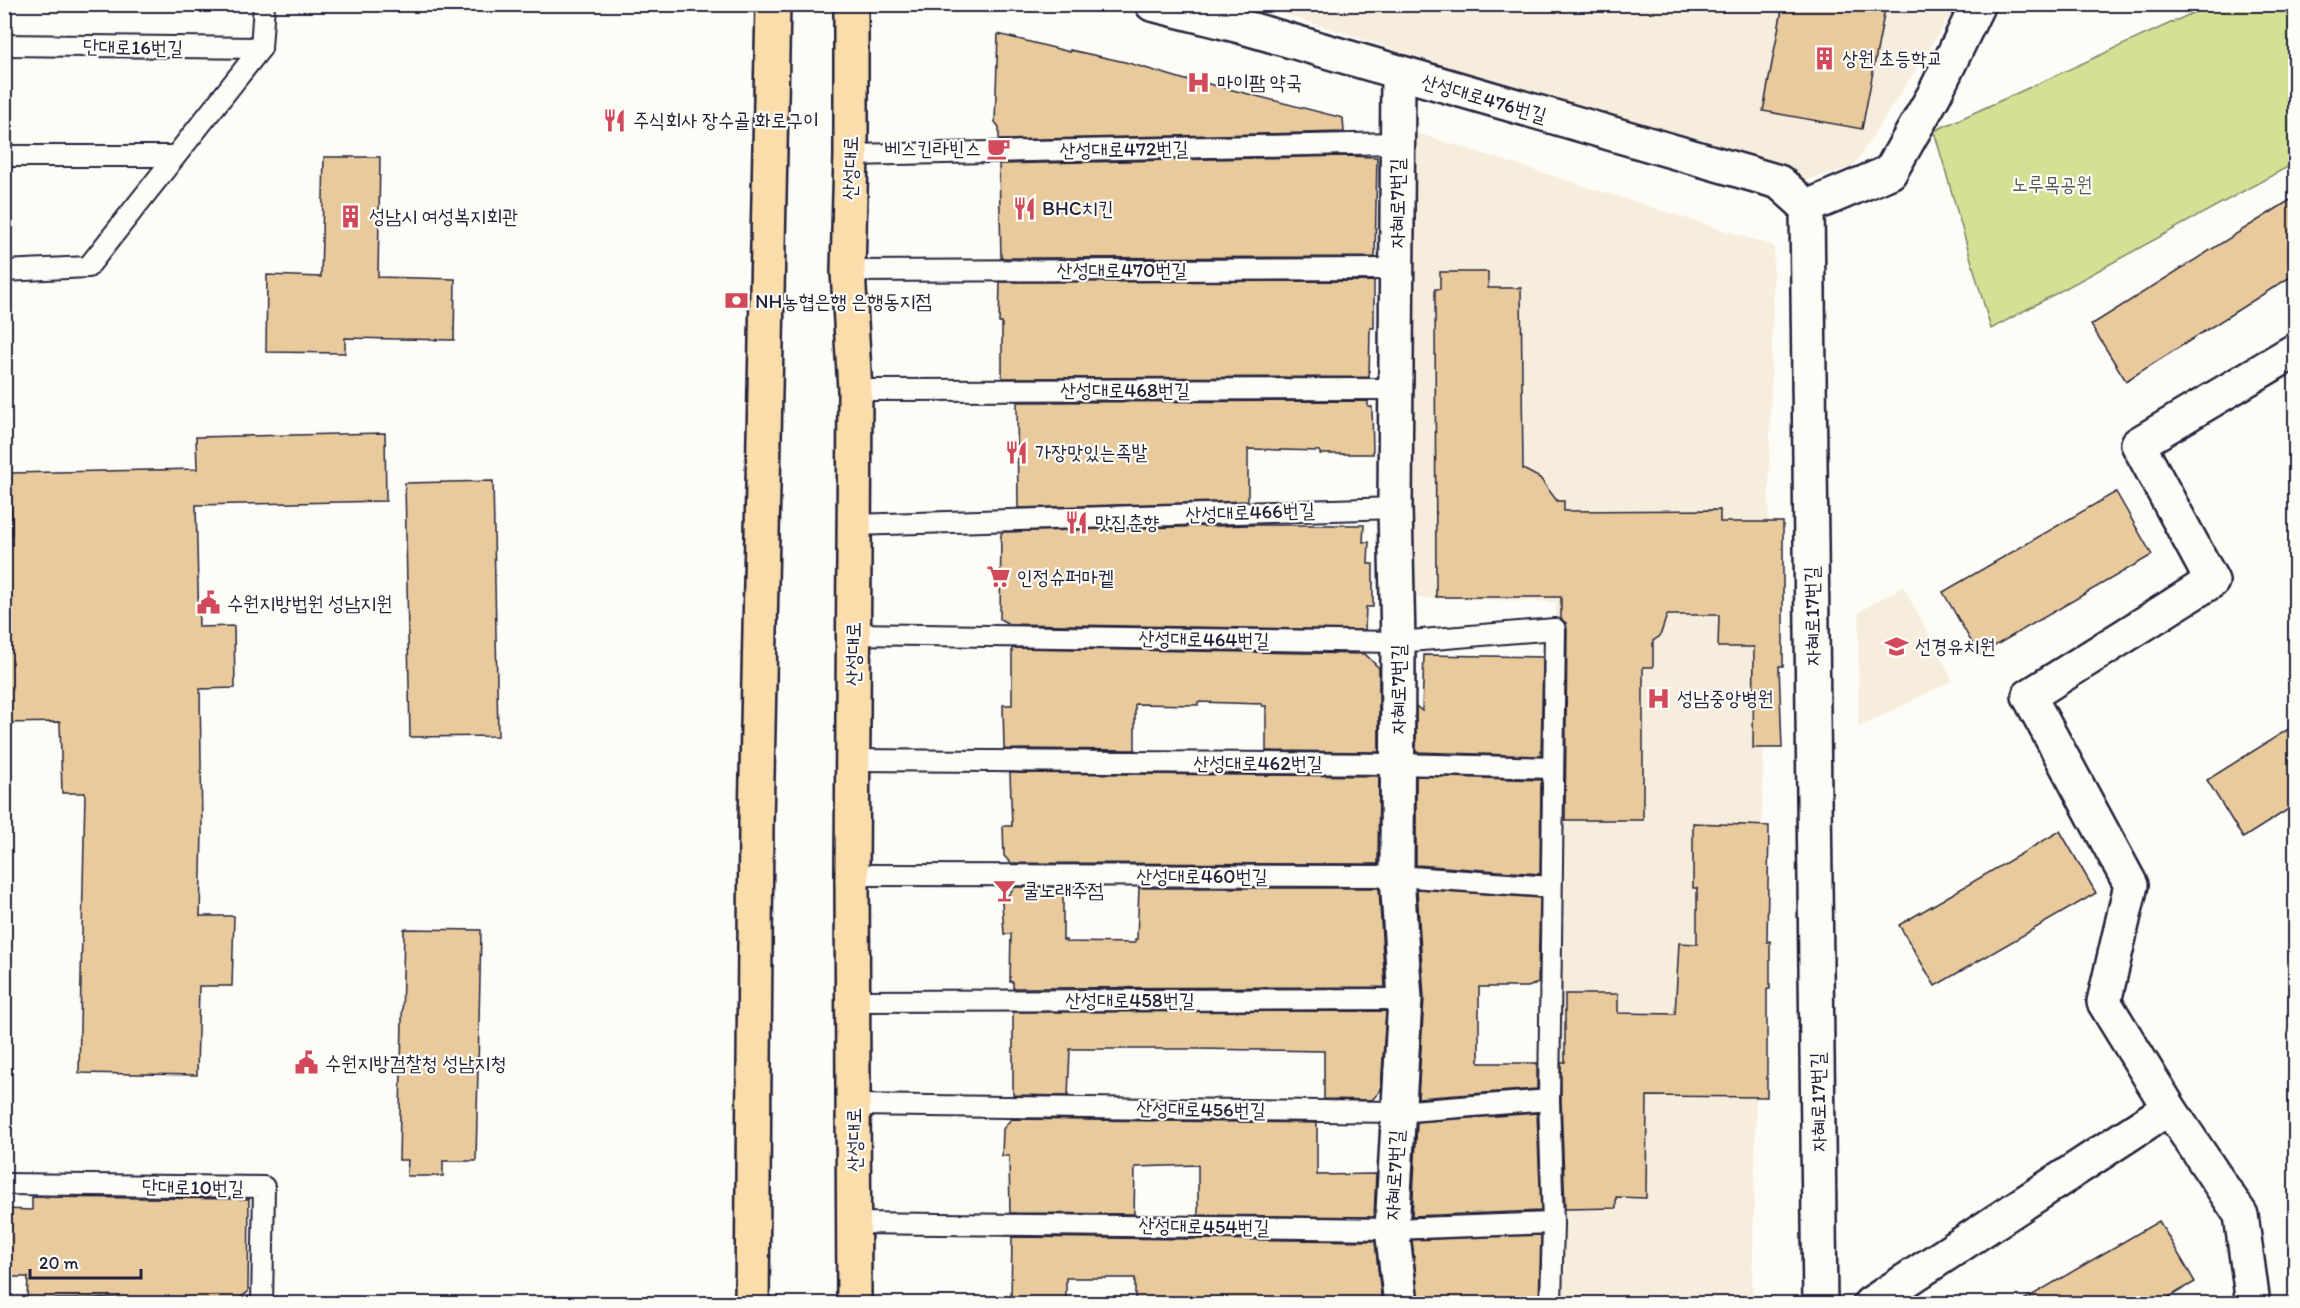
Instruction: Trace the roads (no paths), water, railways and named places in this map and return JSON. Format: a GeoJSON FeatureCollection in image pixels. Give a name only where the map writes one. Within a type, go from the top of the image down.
{"type":"FeatureCollection","features":[{"type":"Feature","properties":{"kind":"main road"},"geometry":{"type":"LineString","coordinates":[[752,1304],[756,824],[773,4]]}},
{"type":"Feature","properties":{"kind":"main road","name":"산성대로"},"geometry":{"type":"LineString","coordinates":[[852,4],[848,271],[855,390],[852,875],[854,1304]]}},
{"type":"Feature","properties":{"kind":"street","name":"산성대로476번길"},"geometry":{"type":"LineString","coordinates":[[1152,4],[1779,182],[1807,207]]}},
{"type":"Feature","properties":{"kind":"street"},"geometry":{"type":"LineString","coordinates":[[1807,207],[1890,172],[1934,95],[1978,4]]}},
{"type":"Feature","properties":{"kind":"street","name":"자혜로7번길"},"geometry":{"type":"LineString","coordinates":[[1398,74],[1395,508],[1398,642],[1397,876],[1405,999],[1392,1229],[1401,1304]]}},
{"type":"Feature","properties":{"kind":"street","name":"자혜로17번길"},"geometry":{"type":"LineString","coordinates":[[1807,207],[1820,1304]]}},
{"type":"Feature","properties":{"kind":"street"},"geometry":{"type":"LineString","coordinates":[[2253,1304],[2241,1215],[2169,1108],[2104,1002],[2131,885],[2029,696],[2212,581],[2138,444],[2295,350]]}},
{"type":"Feature","properties":{"kind":"street"},"geometry":{"type":"LineString","coordinates":[[1870,1304],[2169,1108]]}},
{"type":"Feature","properties":{"kind":"lane"},"geometry":{"type":"LineString","coordinates":[[4,271],[88,267],[261,48],[264,4]]}},
{"type":"Feature","properties":{"kind":"lane","name":"단대로16번길"},"geometry":{"type":"LineString","coordinates":[[4,45],[261,48]]}},
{"type":"Feature","properties":{"kind":"lane","name":"산성대로472번길"},"geometry":{"type":"LineString","coordinates":[[851,155],[1396,143]]}},
{"type":"Feature","properties":{"kind":"lane"},"geometry":{"type":"LineString","coordinates":[[4,156],[175,156]]}},
{"type":"Feature","properties":{"kind":"lane","name":"산성대로470번길"},"geometry":{"type":"LineString","coordinates":[[848,271],[1397,269]]}},
{"type":"Feature","properties":{"kind":"lane","name":"산성대로468번길"},"geometry":{"type":"LineString","coordinates":[[855,390],[1396,389]]}},
{"type":"Feature","properties":{"kind":"lane","name":"산성대로466번길"},"geometry":{"type":"LineString","coordinates":[[854,525],[1395,508]]}},
{"type":"Feature","properties":{"kind":"lane","name":"산성대로464번길"},"geometry":{"type":"LineString","coordinates":[[853,634],[1398,642],[1555,629],[1553,768]]}},
{"type":"Feature","properties":{"kind":"lane","name":"산성대로462번길"},"geometry":{"type":"LineString","coordinates":[[854,760],[1398,764],[1553,768]]}},
{"type":"Feature","properties":{"kind":"lane"},"geometry":{"type":"LineString","coordinates":[[1551,1304],[1553,1223],[1549,1100],[1553,768]]}},
{"type":"Feature","properties":{"kind":"lane","name":"산성대로460번길"},"geometry":{"type":"LineString","coordinates":[[852,875],[1397,876],[1551,887]]}},
{"type":"Feature","properties":{"kind":"lane","name":"산성대로458번길"},"geometry":{"type":"LineString","coordinates":[[854,1001],[1405,999]]}},
{"type":"Feature","properties":{"kind":"lane","name":"산성대로456번길"},"geometry":{"type":"LineString","coordinates":[[853,1105],[1397,1112],[1549,1100]]}},
{"type":"Feature","properties":{"kind":"lane","name":"단대로10번길"},"geometry":{"type":"LineString","coordinates":[[4,1184],[264,1187],[262,1304]]}},
{"type":"Feature","properties":{"kind":"lane","name":"산성대로454번길"},"geometry":{"type":"LineString","coordinates":[[855,1222],[1392,1229],[1553,1223]]}},
{"type":"Feature","properties":{"kind":"place","name":"상원 초등학교"},"geometry":{"type":"Point","coordinates":[1824,58]}},
{"type":"Feature","properties":{"kind":"place","name":"마이팜 약국"},"geometry":{"type":"Point","coordinates":[1199,82]}},
{"type":"Feature","properties":{"kind":"place","name":"주식회사 장수골 화로구이"},"geometry":{"type":"Point","coordinates":[615,120]}},
{"type":"Feature","properties":{"kind":"place","name":"베스킨라빈스"},"geometry":{"type":"Point","coordinates":[999,148]}},
{"type":"Feature","properties":{"kind":"place","name":"BHC치킨"},"geometry":{"type":"Point","coordinates":[1024,208]}},
{"type":"Feature","properties":{"kind":"place","name":"성남시 여성복지회관"},"geometry":{"type":"Point","coordinates":[351,216]}},
{"type":"Feature","properties":{"kind":"place","name":"NH농협은행 은행동지점"},"geometry":{"type":"Point","coordinates":[737,301]}},
{"type":"Feature","properties":{"kind":"place","name":"가장맛있는족발"},"geometry":{"type":"Point","coordinates":[1017,452]}},
{"type":"Feature","properties":{"kind":"place","name":"맛집춘향"},"geometry":{"type":"Point","coordinates":[1077,522]}},
{"type":"Feature","properties":{"kind":"place","name":"인정슈퍼마켙"},"geometry":{"type":"Point","coordinates":[999,577]}},
{"type":"Feature","properties":{"kind":"place","name":"수원지방법원 성남지원"},"geometry":{"type":"Point","coordinates":[209,603]}},
{"type":"Feature","properties":{"kind":"place","name":"선경유치원"},"geometry":{"type":"Point","coordinates":[1897,646]}},
{"type":"Feature","properties":{"kind":"place","name":"성남중앙병원"},"geometry":{"type":"Point","coordinates":[1659,698]}},
{"type":"Feature","properties":{"kind":"place","name":"쿨노래주점"},"geometry":{"type":"Point","coordinates":[1005,890]}},
{"type":"Feature","properties":{"kind":"place","name":"수원지방검찰청 성남지청"},"geometry":{"type":"Point","coordinates":[307,1063]}},
{"type":"Feature","properties":{"kind":"park label","name":"노루목공원"},"geometry":{"type":"Point","coordinates":[2052,184]}}]}
